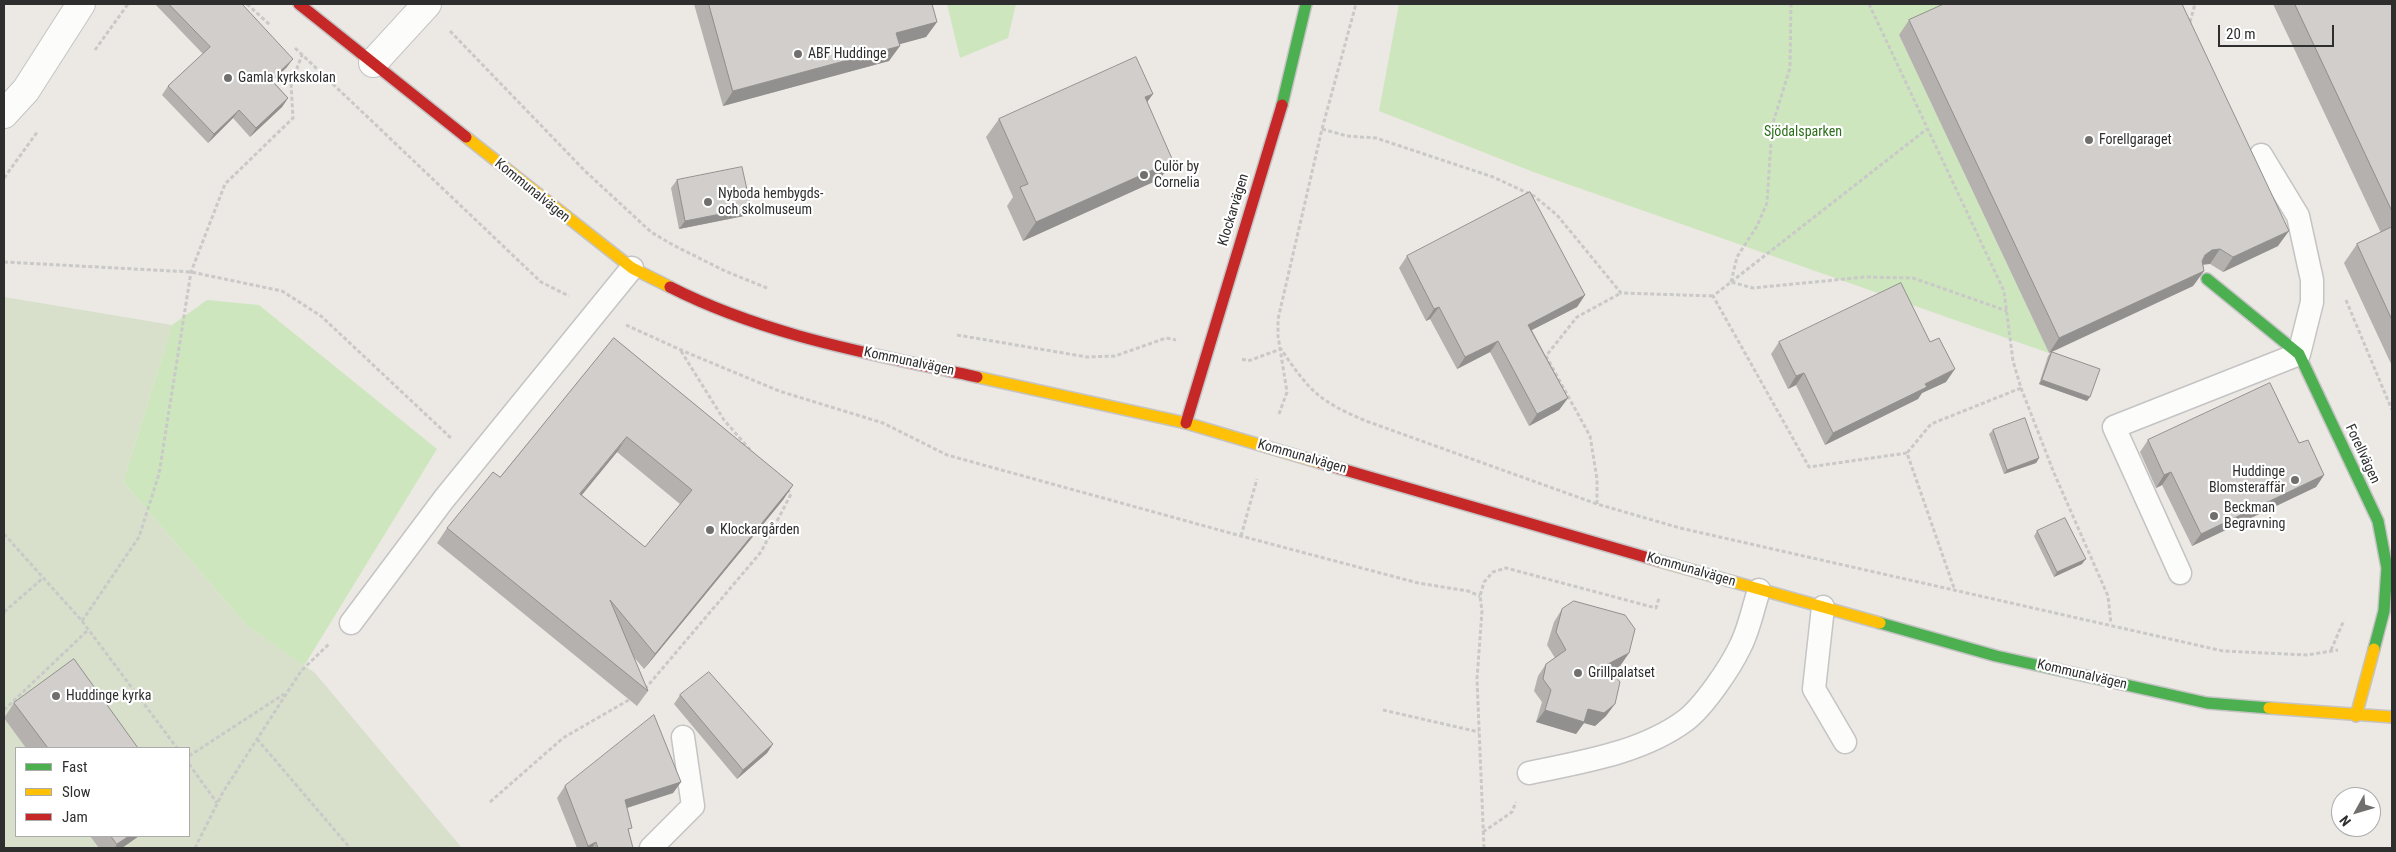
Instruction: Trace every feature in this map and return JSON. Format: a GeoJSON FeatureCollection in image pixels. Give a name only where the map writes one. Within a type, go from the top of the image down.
{"type":"FeatureCollection","features":[{"type":"Feature","properties":{"kind":"street"},"geometry":{"type":"LineString","coordinates":[[4,114],[26,90],[81,4]]}},
{"type":"Feature","properties":{"kind":"street","name":"Kommunalvägen"},"geometry":{"type":"LineString","coordinates":[[299,4],[594,240],[632,268],[679,292],[740,318],[820,342],[1186,423],[1759,590],[1996,656],[2207,703],[2356,716],[2392,717]]}},
{"type":"Feature","properties":{"kind":"street","name":"Klockarvägen"},"geometry":{"type":"LineString","coordinates":[[1186,423],[1288,84],[1306,4]]}},
{"type":"Feature","properties":{"kind":"street"},"geometry":{"type":"LineString","coordinates":[[373,63],[424,7]]}},
{"type":"Feature","properties":{"kind":"street"},"geometry":{"type":"LineString","coordinates":[[2207,279],[2299,354]]}},
{"type":"Feature","properties":{"kind":"street","name":"Forellvägen"},"geometry":{"type":"LineString","coordinates":[[2299,354],[2378,521],[2387,568],[2384,611],[2356,716]]}},
{"type":"Feature","properties":{"kind":"lane"},"geometry":{"type":"LineString","coordinates":[[2180,573],[2114,427],[2299,354],[2312,302],[2312,280],[2298,216],[2261,155]]}},
{"type":"Feature","properties":{"kind":"lane"},"geometry":{"type":"LineString","coordinates":[[351,623],[475,461],[632,268]]}},
{"type":"Feature","properties":{"kind":"lane"},"geometry":{"type":"LineString","coordinates":[[1529,773],[1611,756],[1652,739],[1687,720],[1726,675],[1741,645],[1759,590]]}},
{"type":"Feature","properties":{"kind":"lane"},"geometry":{"type":"LineString","coordinates":[[1822,607],[1814,689],[1845,742]]}},
{"type":"Feature","properties":{"kind":"lane"},"geometry":{"type":"LineString","coordinates":[[650,848],[693,806],[682,737]]}},
{"type":"Feature","properties":{"kind":"path"},"geometry":{"type":"LineString","coordinates":[[1356,4],[1322,129],[1278,319],[1278,336],[1281,349],[1313,392],[1334,408],[1596,504],[1727,539],[2223,651],[2308,656],[2331,650],[2373,651]]}},
{"type":"Feature","properties":{"kind":"path"},"geometry":{"type":"LineString","coordinates":[[1731,282],[1736,257],[1757,226],[1766,203],[1772,126],[1790,68],[1791,4]]}},
{"type":"Feature","properties":{"kind":"path"},"geometry":{"type":"LineString","coordinates":[[1869,4],[2004,291],[2014,361],[2021,388],[2054,473],[2108,596],[2110,624]]}},
{"type":"Feature","properties":{"kind":"path"},"geometry":{"type":"LineString","coordinates":[[424,7],[459,40],[585,171],[651,232],[672,246],[725,271],[771,289]]}},
{"type":"Feature","properties":{"kind":"path"},"geometry":{"type":"LineString","coordinates":[[82,621],[139,537],[159,474],[191,272],[225,184],[293,118],[291,84],[302,55]]}},
{"type":"Feature","properties":{"kind":"path"},"geometry":{"type":"LineString","coordinates":[[1322,129],[1347,136],[1376,138],[1493,177],[1534,196],[1556,215],[1621,293]]}},
{"type":"Feature","properties":{"kind":"path"},"geometry":{"type":"LineString","coordinates":[[1596,504],[1597,479],[1590,436],[1546,356],[1577,317],[1621,293],[1713,296],[1927,129]]}},
{"type":"Feature","properties":{"kind":"path"},"geometry":{"type":"LineString","coordinates":[[4,262],[191,272],[282,291],[321,316],[475,461]]}},
{"type":"Feature","properties":{"kind":"path"},"geometry":{"type":"LineString","coordinates":[[1731,282],[1753,288],[1865,277],[1913,278],[2007,311]]}},
{"type":"Feature","properties":{"kind":"path"},"geometry":{"type":"LineString","coordinates":[[1713,296],[1809,467],[1907,453],[1931,424],[2021,388]]}},
{"type":"Feature","properties":{"kind":"path"},"geometry":{"type":"LineString","coordinates":[[956,334],[1087,357],[1116,356],[1166,338],[1209,348],[1248,361],[1281,349]]}},
{"type":"Feature","properties":{"kind":"path"},"geometry":{"type":"LineString","coordinates":[[681,350],[724,420],[754,454]]}},
{"type":"Feature","properties":{"kind":"path"},"geometry":{"type":"LineString","coordinates":[[1907,453],[1954,589]]}},
{"type":"Feature","properties":{"kind":"path"},"geometry":{"type":"LineString","coordinates":[[642,692],[761,552],[791,494],[785,488]]}},
{"type":"Feature","properties":{"kind":"path"},"geometry":{"type":"LineString","coordinates":[[4,534],[82,621],[176,747]]}},
{"type":"Feature","properties":{"kind":"path"},"geometry":{"type":"LineString","coordinates":[[4,612],[43,578]]}},
{"type":"Feature","properties":{"kind":"path"},"geometry":{"type":"LineString","coordinates":[[1480,596],[1482,611],[1476,679],[1484,848]]}},
{"type":"Feature","properties":{"kind":"path"},"geometry":{"type":"LineString","coordinates":[[195,848],[217,803],[301,671],[351,623]]}},
{"type":"Feature","properties":{"kind":"path"},"geometry":{"type":"LineString","coordinates":[[4,710],[88,630]]}},
{"type":"Feature","properties":{"kind":"path"},"geometry":{"type":"LineString","coordinates":[[190,755],[287,693]]}},
{"type":"Feature","properties":{"kind":"path"},"geometry":{"type":"LineString","coordinates":[[490,802],[563,738],[634,696]]}},
{"type":"Feature","properties":{"kind":"path"},"geometry":{"type":"LineString","coordinates":[[1383,710],[1479,732]]}},
{"type":"Feature","properties":{"kind":"path"},"geometry":{"type":"LineString","coordinates":[[256,739],[350,848]]}},
{"type":"Feature","properties":{"kind":"path"},"geometry":{"type":"LineString","coordinates":[[190,765],[217,803]]}},
{"type":"Feature","properties":{"kind":"path"},"geometry":{"type":"LineString","coordinates":[[1483,833],[1512,812],[1529,773]]}},
{"type":"Feature","properties":{"kind":"green space"},"geometry":{"type":"Polygon","coordinates":[[[947,4],[1016,4],[1008,38],[960,58],[947,4]]]}},
{"type":"Feature","properties":{"kind":"green space","name":"Sjödalsparken"},"geometry":{"type":"Polygon","coordinates":[[[1399,4],[1965,4],[1899,35],[2049,353],[1536,173],[1379,111],[1399,4]]]}},
{"type":"Feature","properties":{"kind":"green space"},"geometry":{"type":"Polygon","coordinates":[[[4,297],[172,325],[123,482],[246,625],[315,673],[462,848],[4,848],[4,297]]]}},
{"type":"Feature","properties":{"kind":"green space"},"geometry":{"type":"Polygon","coordinates":[[[207,300],[259,305],[437,449],[304,666],[246,625],[123,482],[172,325],[207,300]]]}},
{"type":"Feature","properties":{"kind":"building","name":"Gamla kyrkskolan"},"geometry":{"type":"Polygon","coordinates":[[[169,4],[242,4],[293,59],[271,80],[288,98],[256,128],[239,110],[214,134],[168,86],[210,47],[169,4]]]}},
{"type":"Feature","properties":{"kind":"building","name":"ABF Huddinge"},"geometry":{"type":"Polygon","coordinates":[[[709,4],[932,4],[937,22],[896,33],[900,46],[733,91],[709,4]]]}},
{"type":"Feature","properties":{"kind":"building","name":"Forellgaraget"},"geometry":{"type":"Polygon","coordinates":[[[1944,4],[2182,4],[2289,231],[2233,257],[2220,249],[2212,250],[2205,255],[2202,261],[2204,271],[2059,338],[1909,20],[1944,4]]]}},
{"type":"Feature","properties":{"kind":"building"},"geometry":{"type":"Polygon","coordinates":[[[2295,4],[2392,4],[2392,211],[2295,4]]]}},
{"type":"Feature","properties":{"kind":"building"},"geometry":{"type":"Polygon","coordinates":[[[1136,57],[1153,94],[1145,97],[1173,161],[1036,222],[1020,187],[1028,184],[999,119],[1136,57]]]}},
{"type":"Feature","properties":{"kind":"building","name":"Nyboda hembygds- och skolmuseum"},"geometry":{"type":"Polygon","coordinates":[[[742,167],[751,208],[685,221],[677,180],[742,167]]]}},
{"type":"Feature","properties":{"kind":"building"},"geometry":{"type":"Polygon","coordinates":[[[1530,192],[1585,295],[1528,325],[1568,398],[1537,414],[1498,341],[1465,357],[1439,307],[1434,309],[1407,256],[1530,192]]]}},
{"type":"Feature","properties":{"kind":"building"},"geometry":{"type":"Polygon","coordinates":[[[2392,227],[2392,320],[2357,244],[2392,227]]]}},
{"type":"Feature","properties":{"kind":"building"},"geometry":{"type":"Polygon","coordinates":[[[1901,283],[1930,342],[1939,338],[1955,369],[1925,384],[1927,387],[1833,433],[1804,373],[1796,376],[1779,342],[1901,283]]]}},
{"type":"Feature","properties":{"kind":"building","name":"Klockargården"},"geometry":{"type":"Polygon","coordinates":[[[614,338],[793,485],[655,654],[610,600],[648,691],[447,528],[493,472],[500,477],[614,338]],[[627,437],[580,494],[645,547],[692,490],[627,437]]]}},
{"type":"Feature","properties":{"kind":"building"},"geometry":{"type":"Polygon","coordinates":[[[2052,352],[2100,369],[2090,397],[2042,380],[2052,352]]]}},
{"type":"Feature","properties":{"kind":"building"},"geometry":{"type":"Polygon","coordinates":[[[2270,383],[2299,443],[2308,440],[2324,475],[2201,534],[2171,472],[2164,475],[2148,440],[2270,383]]]}},
{"type":"Feature","properties":{"kind":"building"},"geometry":{"type":"Polygon","coordinates":[[[2025,418],[2039,458],[2007,470],[1993,430],[2025,418]]]}},
{"type":"Feature","properties":{"kind":"building"},"geometry":{"type":"Polygon","coordinates":[[[2065,518],[2086,559],[2057,572],[2037,531],[2065,518]]]}},
{"type":"Feature","properties":{"kind":"building"},"geometry":{"type":"Polygon","coordinates":[[[1574,601],[1625,615],[1635,629],[1629,653],[1606,665],[1620,682],[1615,704],[1604,713],[1588,709],[1584,722],[1545,710],[1551,690],[1543,679],[1546,664],[1566,650],[1556,632],[1562,609],[1574,601]]]}},
{"type":"Feature","properties":{"kind":"building","name":"Huddinge kyrka"},"geometry":{"type":"Polygon","coordinates":[[[74,659],[137,747],[47,747],[14,703],[74,659]]]}},
{"type":"Feature","properties":{"kind":"building"},"geometry":{"type":"Polygon","coordinates":[[[709,672],[773,744],[743,770],[680,695],[709,672]]]}},
{"type":"Feature","properties":{"kind":"building"},"geometry":{"type":"Polygon","coordinates":[[[654,715],[681,782],[625,800],[632,828],[628,829],[633,848],[598,848],[596,842],[588,846],[565,786],[654,715]]]}},
{"type":"Feature","properties":{"kind":"building"},"geometry":{"type":"Polygon","coordinates":[[[112,837],[128,837],[117,844],[112,837]]]}},
{"type":"Feature","properties":{"kind":"traffic: fast"},"geometry":{"type":"LineString","coordinates":[[1282,105],[1306,4]]}},
{"type":"Feature","properties":{"kind":"traffic: fast"},"geometry":{"type":"LineString","coordinates":[[2207,279],[2299,354],[2378,521],[2387,568],[2384,611],[2374,649]]}},
{"type":"Feature","properties":{"kind":"traffic: fast"},"geometry":{"type":"LineString","coordinates":[[1880,623],[1996,656],[2207,703],[2269,708]]}},
{"type":"Feature","properties":{"kind":"traffic: slow"},"geometry":{"type":"LineString","coordinates":[[466,137],[632,268],[670,287]]}},
{"type":"Feature","properties":{"kind":"traffic: slow"},"geometry":{"type":"LineString","coordinates":[[977,377],[1186,423],[1321,463]]}},
{"type":"Feature","properties":{"kind":"traffic: slow"},"geometry":{"type":"LineString","coordinates":[[1659,561],[1880,623]]}},
{"type":"Feature","properties":{"kind":"traffic: slow"},"geometry":{"type":"LineString","coordinates":[[2356,716],[2374,649]]}},
{"type":"Feature","properties":{"kind":"traffic: slow"},"geometry":{"type":"LineString","coordinates":[[2269,708],[2392,717]]}},
{"type":"Feature","properties":{"kind":"traffic: jam"},"geometry":{"type":"LineString","coordinates":[[299,4],[466,137]]}},
{"type":"Feature","properties":{"kind":"traffic: jam"},"geometry":{"type":"LineString","coordinates":[[1186,423],[1282,105]]}},
{"type":"Feature","properties":{"kind":"traffic: jam"},"geometry":{"type":"LineString","coordinates":[[670,287],[706,304],[782,331],[820,342],[977,377]]}},
{"type":"Feature","properties":{"kind":"traffic: jam"},"geometry":{"type":"LineString","coordinates":[[1321,463],[1659,561]]}},
{"type":"Feature","properties":{"kind":"place","name":"ABF Huddinge"},"geometry":{"type":"Point","coordinates":[798,54]}},
{"type":"Feature","properties":{"kind":"place","name":"Gamla kyrkskolan"},"geometry":{"type":"Point","coordinates":[228,78]}},
{"type":"Feature","properties":{"kind":"place","name":"Forellgaraget"},"geometry":{"type":"Point","coordinates":[2089,140]}},
{"type":"Feature","properties":{"kind":"place","name":"Culör by Cornelia"},"geometry":{"type":"Point","coordinates":[1144,175]}},
{"type":"Feature","properties":{"kind":"place","name":"Nyboda hembygds- och skolmuseum"},"geometry":{"type":"Point","coordinates":[708,202]}},
{"type":"Feature","properties":{"kind":"place","name":"Huddinge Blomsteraffär"},"geometry":{"type":"Point","coordinates":[2295,480]}},
{"type":"Feature","properties":{"kind":"place","name":"Beckman Begravning"},"geometry":{"type":"Point","coordinates":[2214,516]}},
{"type":"Feature","properties":{"kind":"place","name":"Klockargården"},"geometry":{"type":"Point","coordinates":[710,530]}},
{"type":"Feature","properties":{"kind":"place","name":"Grillpalatset"},"geometry":{"type":"Point","coordinates":[1578,673]}},
{"type":"Feature","properties":{"kind":"place","name":"Huddinge kyrka"},"geometry":{"type":"Point","coordinates":[56,696]}}]}
